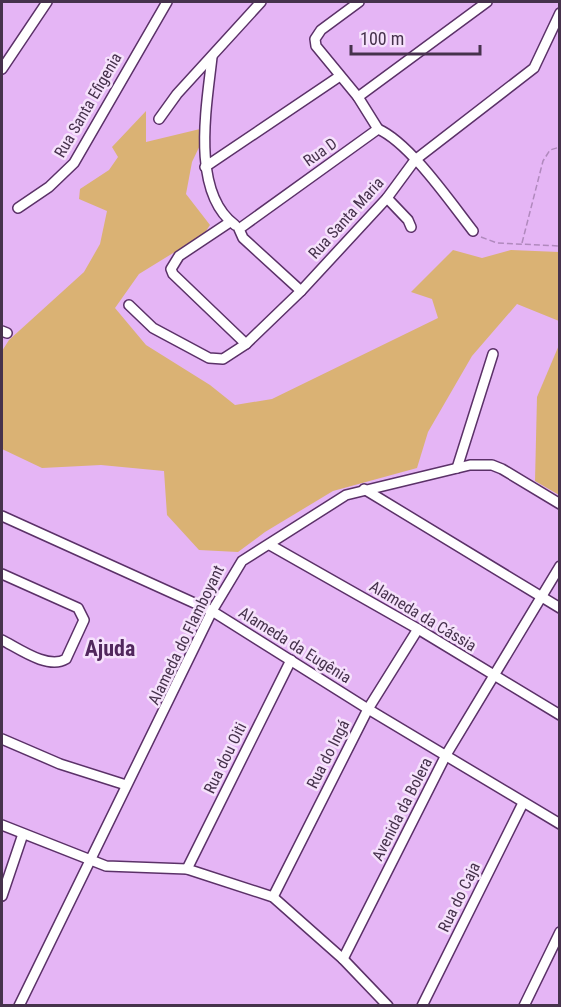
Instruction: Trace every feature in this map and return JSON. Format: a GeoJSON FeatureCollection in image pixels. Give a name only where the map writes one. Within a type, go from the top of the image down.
{"type":"FeatureCollection","features":[{"type":"Feature","properties":{"kind":"street","name":"Rua Santa Efigenia"},"geometry":{"type":"LineString","coordinates":[[18,208],[49,187],[74,162],[167,2]]}},
{"type":"Feature","properties":{"kind":"street"},"geometry":{"type":"LineString","coordinates":[[159,119],[177,94],[261,2]]}},
{"type":"Feature","properties":{"kind":"street"},"geometry":{"type":"LineString","coordinates":[[359,2],[321,30],[315,39],[316,46],[358,97],[378,129],[387,133],[415,160],[473,231]]}},
{"type":"Feature","properties":{"kind":"street"},"geometry":{"type":"LineString","coordinates":[[358,97],[487,2]]}},
{"type":"Feature","properties":{"kind":"street"},"geometry":{"type":"LineString","coordinates":[[2,69],[43,4]]}},
{"type":"Feature","properties":{"kind":"street","name":"Rua Santa Maria"},"geometry":{"type":"LineString","coordinates":[[129,305],[153,328],[209,358],[223,359],[246,344],[301,291],[387,198],[415,160],[534,68],[560,13]]}},
{"type":"Feature","properties":{"kind":"street"},"geometry":{"type":"LineString","coordinates":[[212,57],[206,117],[205,167],[214,196],[230,222],[240,229],[243,238],[301,291]]}},
{"type":"Feature","properties":{"kind":"street"},"geometry":{"type":"LineString","coordinates":[[205,167],[340,76]]}},
{"type":"Feature","properties":{"kind":"street","name":"Rua D"},"geometry":{"type":"LineString","coordinates":[[240,229],[378,129]]}},
{"type":"Feature","properties":{"kind":"street"},"geometry":{"type":"LineString","coordinates":[[387,198],[408,220],[411,227]]}},
{"type":"Feature","properties":{"kind":"street"},"geometry":{"type":"LineString","coordinates":[[230,222],[179,256],[171,269],[173,274],[211,313],[246,344]]}},
{"type":"Feature","properties":{"kind":"street"},"geometry":{"type":"LineString","coordinates":[[457,468],[493,354]]}},
{"type":"Feature","properties":{"kind":"street","name":"Alameda do Flamboyant"},"geometry":{"type":"LineString","coordinates":[[19,1005],[126,785],[168,707],[212,610],[242,561],[270,545],[331,503],[364,489],[457,468],[492,465],[560,504]]}},
{"type":"Feature","properties":{"kind":"street"},"geometry":{"type":"LineString","coordinates":[[364,489],[560,608]]}},
{"type":"Feature","properties":{"kind":"street","name":"Alameda da Eugênia"},"geometry":{"type":"LineString","coordinates":[[3,520],[212,610],[368,709],[560,824]]}},
{"type":"Feature","properties":{"kind":"street","name":"Alameda da Cássia"},"geometry":{"type":"LineString","coordinates":[[270,545],[418,629],[560,715]]}},
{"type":"Feature","properties":{"kind":"street","name":"Avenida da Bolera"},"geometry":{"type":"LineString","coordinates":[[343,959],[446,755],[492,674],[560,566]]}},
{"type":"Feature","properties":{"kind":"street"},"geometry":{"type":"LineString","coordinates":[[2,574],[78,608],[84,620],[66,659],[62,662],[45,660],[2,640]]}},
{"type":"Feature","properties":{"kind":"street","name":"Rua do Ingá"},"geometry":{"type":"LineString","coordinates":[[273,897],[368,709],[418,629]]}},
{"type":"Feature","properties":{"kind":"street","name":"Rua dou Oiti"},"geometry":{"type":"LineString","coordinates":[[187,869],[291,660]]}},
{"type":"Feature","properties":{"kind":"street"},"geometry":{"type":"LineString","coordinates":[[2,739],[77,770],[126,785]]}},
{"type":"Feature","properties":{"kind":"street","name":"Rua do Caja"},"geometry":{"type":"LineString","coordinates":[[422,1005],[523,803]]}},
{"type":"Feature","properties":{"kind":"street"},"geometry":{"type":"LineString","coordinates":[[2,825],[114,867],[187,869],[273,897],[343,959],[388,1005]]}},
{"type":"Feature","properties":{"kind":"street"},"geometry":{"type":"LineString","coordinates":[[2,896],[23,834]]}},
{"type":"Feature","properties":{"kind":"street"},"geometry":{"type":"LineString","coordinates":[[524,1005],[560,932]]}},
{"type":"Feature","properties":{"kind":"path"},"geometry":{"type":"LineString","coordinates":[[522,243],[543,161],[550,150],[560,147]]}},
{"type":"Feature","properties":{"kind":"path"},"geometry":{"type":"LineString","coordinates":[[473,231],[490,242],[560,246]]}},
{"type":"Feature","properties":{"kind":"shaded area"},"geometry":{"type":"Polygon","coordinates":[[[146,111],[146,142],[200,129],[202,141],[192,162],[186,194],[210,225],[204,234],[139,274],[115,308],[146,345],[210,385],[235,405],[272,399],[438,318],[432,299],[411,292],[453,250],[482,258],[511,250],[559,252],[559,321],[517,304],[472,356],[428,432],[417,468],[333,491],[265,532],[238,552],[199,550],[167,515],[164,471],[101,465],[42,468],[2,449],[2,351],[9,340],[84,272],[100,244],[107,211],[79,199],[80,189],[109,170],[118,157],[112,147],[146,111]]]}},
{"type":"Feature","properties":{"kind":"shaded area"},"geometry":{"type":"Polygon","coordinates":[[[559,345],[560,495],[535,481],[537,397],[559,345]]]}},
{"type":"Feature","properties":{"kind":"district","name":"Ajuda"},"geometry":{"type":"Point","coordinates":[110,648]}}]}
